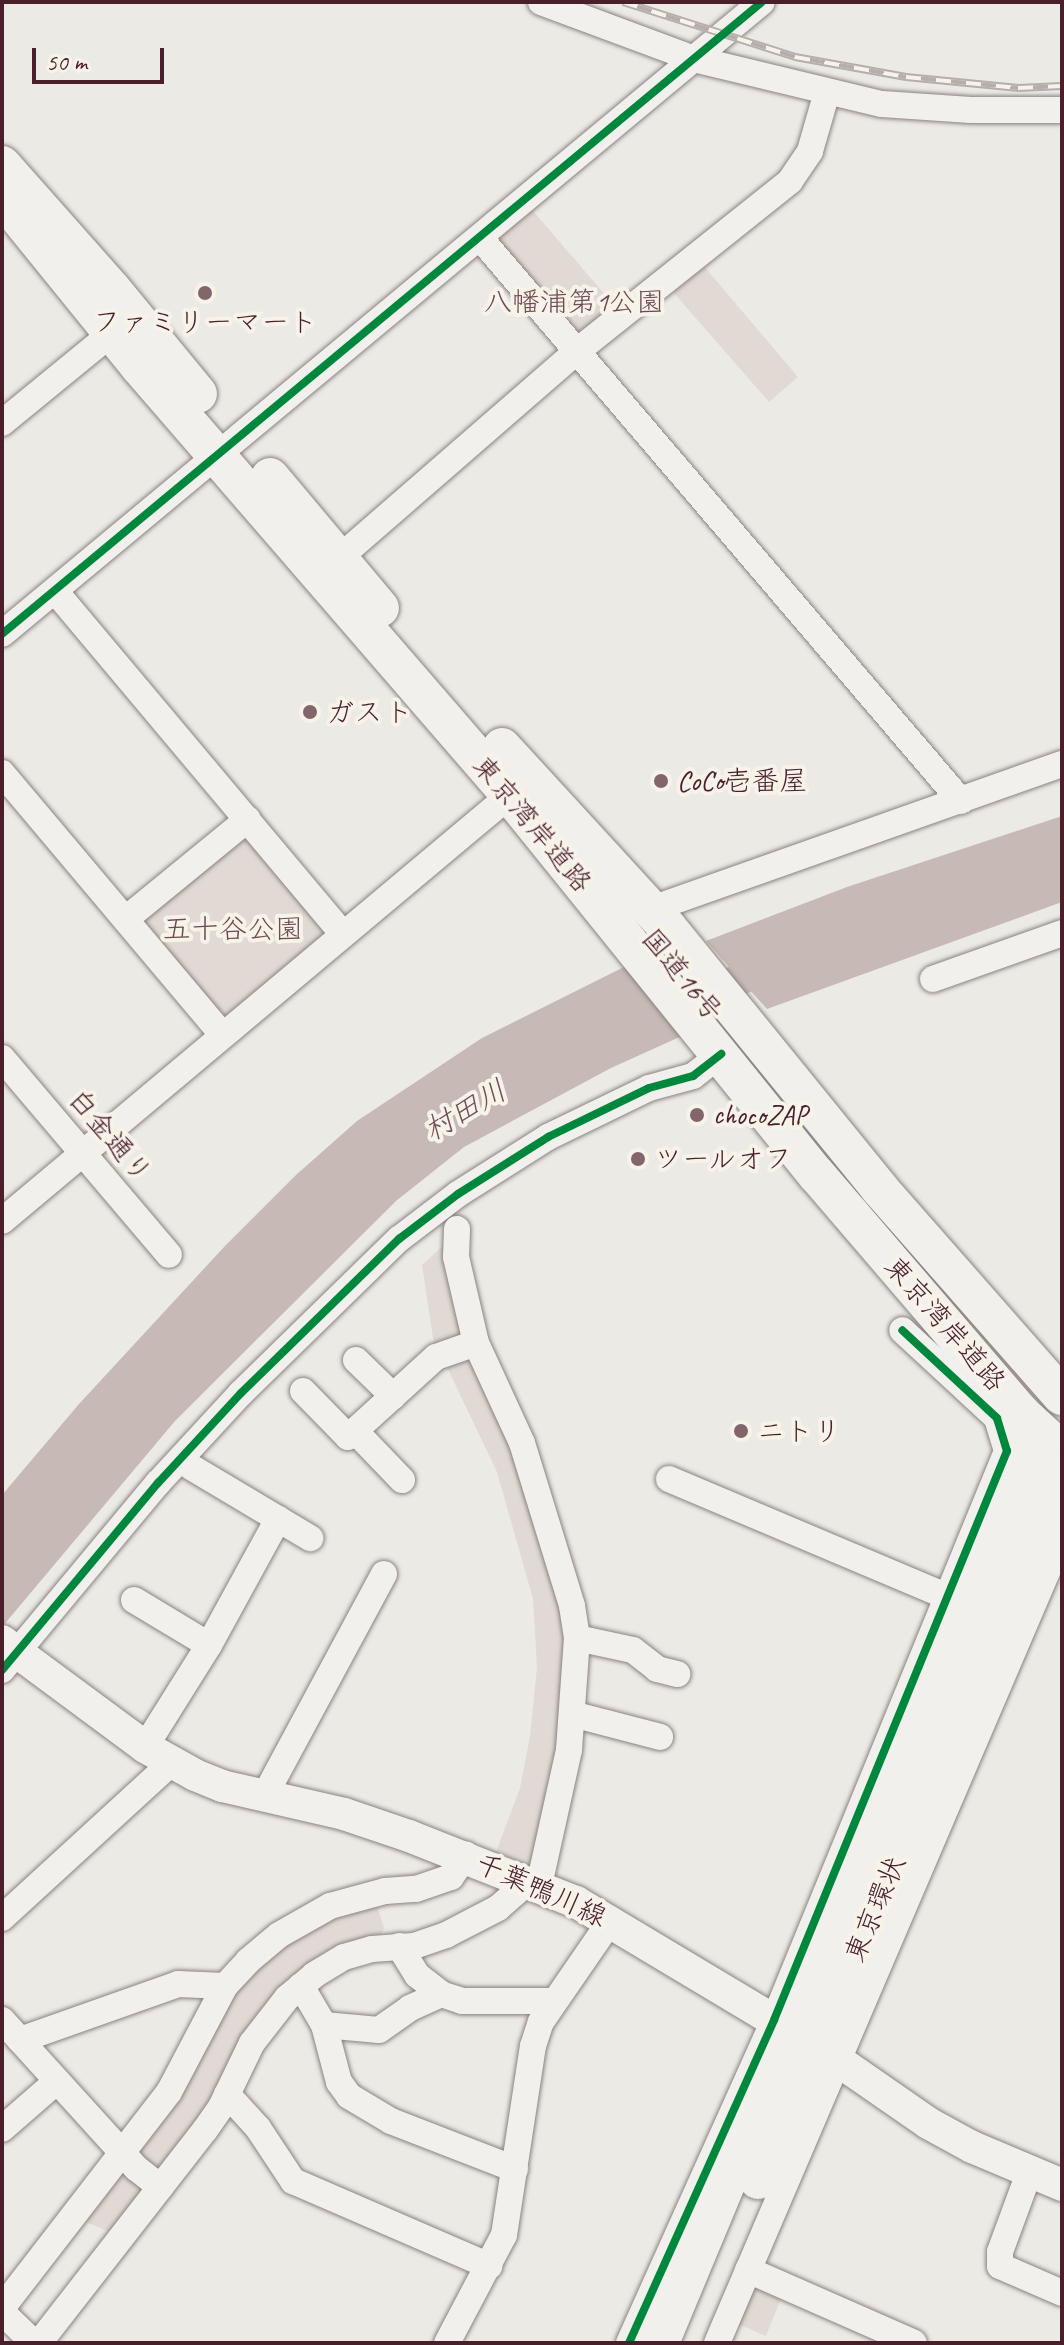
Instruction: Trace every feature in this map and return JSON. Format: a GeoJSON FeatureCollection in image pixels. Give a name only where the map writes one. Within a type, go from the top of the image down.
{"type":"FeatureCollection","features":[{"type":"Feature","properties":{"kind":"highway","name":"東京湾岸道路"},"geometry":{"type":"LineString","coordinates":[[2,165],[510,795],[650,929],[817,1175],[1022,1414],[1062,1450]]}},
{"type":"Feature","properties":{"kind":"highway","name":"東京湾岸道路"},"geometry":{"type":"LineString","coordinates":[[2,197],[113,332],[339,558],[428,666],[559,810]]}},
{"type":"Feature","properties":{"kind":"highway","name":"国道16号"},"geometry":{"type":"LineString","coordinates":[[559,810],[650,929]]}},
{"type":"Feature","properties":{"kind":"highway","name":"東京湾岸道路"},"geometry":{"type":"LineString","coordinates":[[728,1041],[960,1284],[1061,1404]]}},
{"type":"Feature","properties":{"kind":"highway","name":"東京環状"},"geometry":{"type":"LineString","coordinates":[[686,2343],[945,1672],[1030,1472],[1033,1448],[1022,1414]]}},
{"type":"Feature","properties":{"kind":"highway","name":"東京環状"},"geometry":{"type":"LineString","coordinates":[[945,1672],[994,1590],[1047,1465],[1062,1450]]}},
{"type":"Feature","properties":{"kind":"highway","name":"東京環状"},"geometry":{"type":"LineString","coordinates":[[660,2343],[667,2291],[805,2039],[1062,1473]]}},
{"type":"Feature","properties":{"kind":"main road","name":"千葉鴨川線"},"geometry":{"type":"LineString","coordinates":[[8,1653],[158,1755],[222,1786],[344,1814],[466,1855],[611,1920],[805,2039],[928,2123],[1029,2173],[1062,2185]]}},
{"type":"Feature","properties":{"kind":"street"},"geometry":{"type":"LineString","coordinates":[[541,2],[694,59],[827,92],[923,107],[1062,110]]}},
{"type":"Feature","properties":{"kind":"street"},"geometry":{"type":"LineString","coordinates":[[2,634],[481,239],[762,2]]}},
{"type":"Feature","properties":{"kind":"street"},"geometry":{"type":"LineString","coordinates":[[339,558],[576,352],[790,181],[810,151],[827,92]]}},
{"type":"Feature","properties":{"kind":"street"},"geometry":{"type":"LineString","coordinates":[[481,239],[961,801]]}},
{"type":"Feature","properties":{"kind":"street"},"geometry":{"type":"LineString","coordinates":[[2,423],[113,332]]}},
{"type":"Feature","properties":{"kind":"street"},"geometry":{"type":"LineString","coordinates":[[55,591],[343,934]]}},
{"type":"Feature","properties":{"kind":"street"},"geometry":{"type":"LineString","coordinates":[[650,929],[961,801],[1062,764]]}},
{"type":"Feature","properties":{"kind":"street"},"geometry":{"type":"LineString","coordinates":[[2,773],[222,1034]]}},
{"type":"Feature","properties":{"kind":"street"},"geometry":{"type":"LineString","coordinates":[[2,1221],[510,795]]}},
{"type":"Feature","properties":{"kind":"street"},"geometry":{"type":"LineString","coordinates":[[127,918],[248,819]]}},
{"type":"Feature","properties":{"kind":"street"},"geometry":{"type":"LineString","coordinates":[[933,979],[1062,933]]}},
{"type":"Feature","properties":{"kind":"street"},"geometry":{"type":"LineString","coordinates":[[8,1653],[230,1404],[399,1239],[458,1194],[548,1137],[649,1088],[693,1076],[728,1041]]}},
{"type":"Feature","properties":{"kind":"street","name":"白金通り"},"geometry":{"type":"LineString","coordinates":[[2,1058],[169,1255]]}},
{"type":"Feature","properties":{"kind":"street"},"geometry":{"type":"LineString","coordinates":[[457,1229],[456,1257],[476,1343],[522,1443],[572,1606],[577,1638],[572,1714],[561,1794],[534,1883],[498,1908],[446,1935],[414,1946],[344,1957],[301,1986],[287,1998],[252,2043],[205,2130],[37,2343],[2,2310],[169,2092],[225,1986],[279,1935],[330,1906],[385,1891],[416,1889],[451,1877],[466,1855]]}},
{"type":"Feature","properties":{"kind":"street"},"geometry":{"type":"LineString","coordinates":[[717,2343],[808,2134],[805,2039],[795,1967],[1007,1451],[997,1418],[902,1330]]}},
{"type":"Feature","properties":{"kind":"street"},"geometry":{"type":"LineString","coordinates":[[303,1391],[348,1437],[436,1357],[476,1343]]}},
{"type":"Feature","properties":{"kind":"street"},"geometry":{"type":"LineString","coordinates":[[356,1360],[393,1396]]}},
{"type":"Feature","properties":{"kind":"street"},"geometry":{"type":"LineString","coordinates":[[355,1431],[402,1480]]}},
{"type":"Feature","properties":{"kind":"street"},"geometry":{"type":"LineString","coordinates":[[191,1467],[310,1538]]}},
{"type":"Feature","properties":{"kind":"street"},"geometry":{"type":"LineString","coordinates":[[669,1479],[946,1596]]}},
{"type":"Feature","properties":{"kind":"street"},"geometry":{"type":"LineString","coordinates":[[2,1918],[158,1755],[209,1645],[278,1519]]}},
{"type":"Feature","properties":{"kind":"street"},"geometry":{"type":"LineString","coordinates":[[805,2039],[866,2001],[1062,1537]]}},
{"type":"Feature","properties":{"kind":"street"},"geometry":{"type":"LineString","coordinates":[[265,1795],[384,1574]]}},
{"type":"Feature","properties":{"kind":"street"},"geometry":{"type":"LineString","coordinates":[[134,1600],[209,1645]]}},
{"type":"Feature","properties":{"kind":"street"},"geometry":{"type":"LineString","coordinates":[[577,1638],[633,1650],[657,1669],[677,1674]]}},
{"type":"Feature","properties":{"kind":"street"},"geometry":{"type":"LineString","coordinates":[[572,1714],[660,1737]]}},
{"type":"Feature","properties":{"kind":"street"},"geometry":{"type":"LineString","coordinates":[[447,2343],[504,2235],[533,2046],[552,2001],[611,1920]]}},
{"type":"Feature","properties":{"kind":"street"},"geometry":{"type":"LineString","coordinates":[[399,1946],[417,1975],[441,1994],[462,2001],[552,2001]]}},
{"type":"Feature","properties":{"kind":"street"},"geometry":{"type":"LineString","coordinates":[[20,2040],[178,1984],[225,1986]]}},
{"type":"Feature","properties":{"kind":"street"},"geometry":{"type":"LineString","coordinates":[[301,1986],[324,2025],[339,2082],[349,2096],[391,2121],[515,2169]]}},
{"type":"Feature","properties":{"kind":"street"},"geometry":{"type":"LineString","coordinates":[[324,2025],[379,2030],[410,2008],[441,1994]]}},
{"type":"Feature","properties":{"kind":"street"},"geometry":{"type":"LineString","coordinates":[[2,2020],[123,2154],[160,2187]]}},
{"type":"Feature","properties":{"kind":"street"},"geometry":{"type":"LineString","coordinates":[[2,2129],[57,2081]]}},
{"type":"Feature","properties":{"kind":"street"},"geometry":{"type":"LineString","coordinates":[[227,2094],[258,2128],[293,2181],[489,2266]]}},
{"type":"Feature","properties":{"kind":"street"},"geometry":{"type":"LineString","coordinates":[[1029,2173],[1000,2252],[1000,2266],[1062,2293]]}},
{"type":"Feature","properties":{"kind":"street"},"geometry":{"type":"LineString","coordinates":[[748,2270],[914,2343]]}},
{"type":"Feature","properties":{"kind":"street"},"geometry":{"type":"LineString","coordinates":[[629,2343],[667,2291]]}},
{"type":"Feature","properties":{"kind":"green space","name":"八幡浦第1公園"},"geometry":{"type":"Polygon","coordinates":[[[527,204],[621,313],[576,349],[484,240],[527,204]]]}},
{"type":"Feature","properties":{"kind":"green space"},"geometry":{"type":"Polygon","coordinates":[[[698,259],[798,377],[769,402],[666,284],[698,259]]]}},
{"type":"Feature","properties":{"kind":"green space","name":"五十谷公園"},"geometry":{"type":"Polygon","coordinates":[[[241,836],[254,838],[326,923],[327,938],[232,1017],[221,1016],[144,928],[148,914],[241,836]]]}},
{"type":"Feature","properties":{"kind":"green space"},"geometry":{"type":"Polygon","coordinates":[[[448,1241],[519,1454],[568,1625],[567,1718],[533,1866],[496,1852],[520,1788],[530,1736],[537,1667],[533,1599],[497,1472],[433,1338],[422,1265],[448,1241]]]}},
{"type":"Feature","properties":{"kind":"green space"},"geometry":{"type":"Polygon","coordinates":[[[375,1899],[384,1928],[380,1937],[355,1944],[213,2097],[191,2131],[112,2233],[79,2219],[202,2034],[271,1947],[375,1899]]]}},
{"type":"Feature","properties":{"kind":"green space"},"geometry":{"type":"Polygon","coordinates":[[[754,2282],[783,2294],[766,2336],[736,2323],[754,2282]]]}},
{"type":"Feature","properties":{"kind":"water"},"geometry":{"type":"Polygon","coordinates":[[[1062,816],[1062,902],[767,1009],[706,941],[847,887],[1062,816]]]}},
{"type":"Feature","properties":{"kind":"water"},"geometry":{"type":"Polygon","coordinates":[[[624,967],[684,1035],[611,1068],[464,1147],[396,1201],[175,1421],[2,1627],[2,1495],[79,1404],[224,1247],[296,1175],[357,1121],[482,1038],[624,967]]]}},
{"type":"Feature","properties":{"kind":"waterway","name":"村田川"},"geometry":{"type":"LineString","coordinates":[[658,1017],[780,961]]}},
{"type":"Feature","properties":{"kind":"railway"},"geometry":{"type":"LineString","coordinates":[[623,2],[795,57],[906,77],[1018,88],[1062,86]]}},
{"type":"Feature","properties":{"kind":"cycle path"},"geometry":{"type":"LineString","coordinates":[[2,634],[762,2]]}},
{"type":"Feature","properties":{"kind":"cycle path"},"geometry":{"type":"LineString","coordinates":[[2,1670],[158,1483],[241,1393],[399,1239],[458,1194],[548,1137],[649,1088],[693,1076],[721,1054]]}},
{"type":"Feature","properties":{"kind":"cycle path"},"geometry":{"type":"LineString","coordinates":[[629,2343],[774,2020],[1007,1451],[997,1418],[902,1330]]}},
{"type":"Feature","properties":{"kind":"place","name":"ファミリーマート"},"geometry":{"type":"Point","coordinates":[205,293]}},
{"type":"Feature","properties":{"kind":"place","name":"ガスト"},"geometry":{"type":"Point","coordinates":[310,712]}},
{"type":"Feature","properties":{"kind":"place","name":"CoCo壱番屋"},"geometry":{"type":"Point","coordinates":[661,781]}},
{"type":"Feature","properties":{"kind":"place","name":"chocoZAP"},"geometry":{"type":"Point","coordinates":[697,1115]}},
{"type":"Feature","properties":{"kind":"place","name":"ツールオフ"},"geometry":{"type":"Point","coordinates":[638,1159]}},
{"type":"Feature","properties":{"kind":"place","name":"ニトリ"},"geometry":{"type":"Point","coordinates":[741,1431]}}]}
